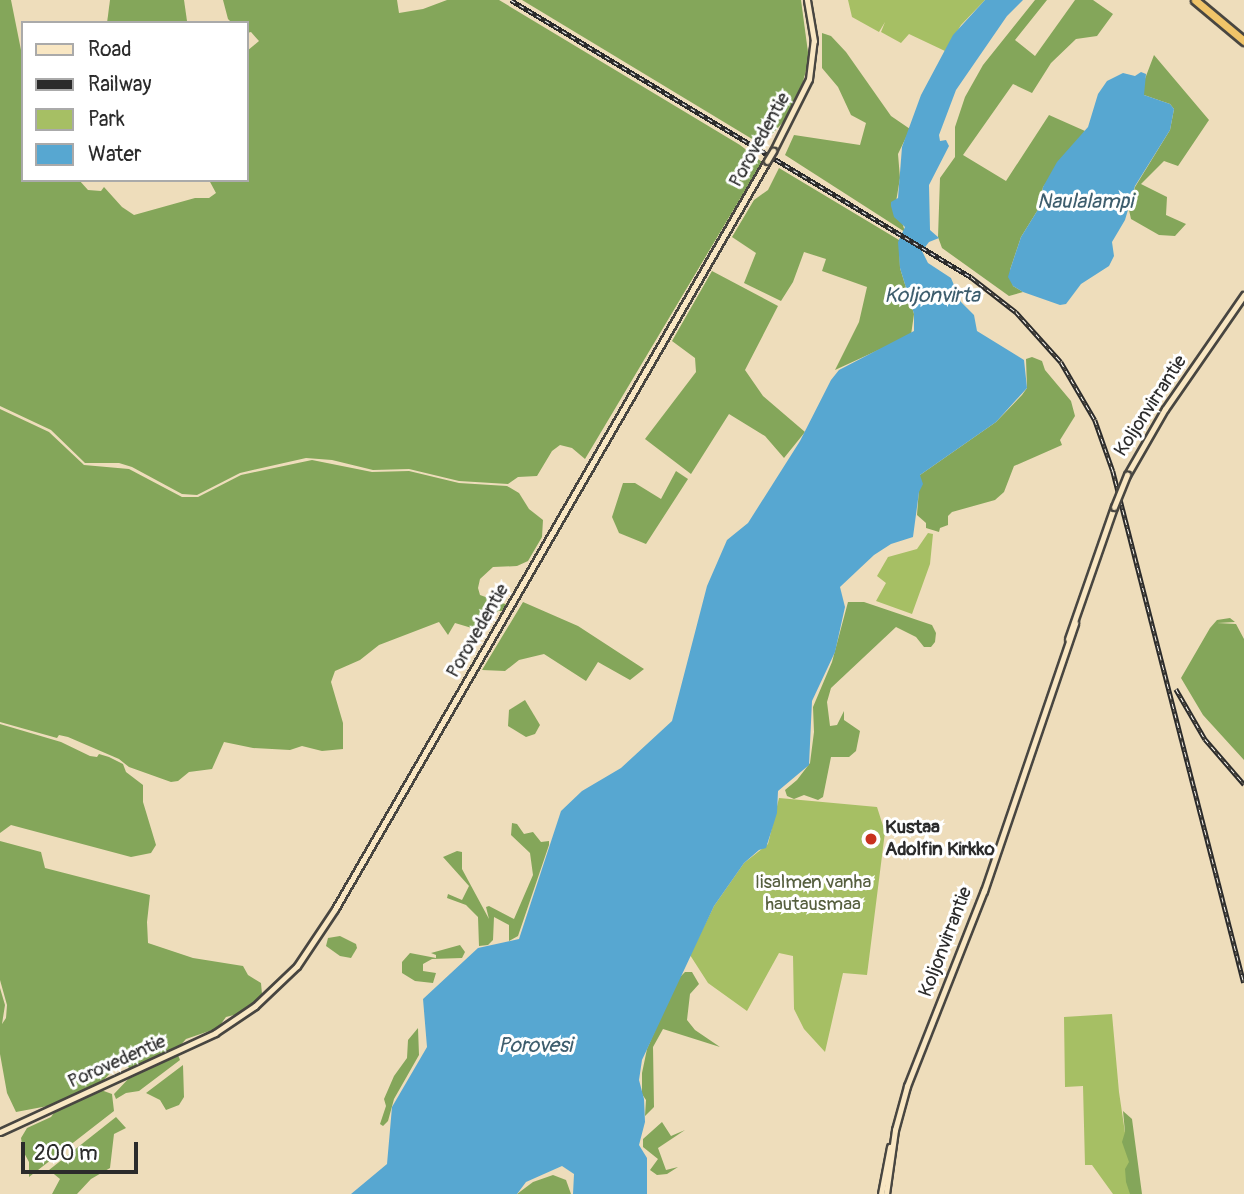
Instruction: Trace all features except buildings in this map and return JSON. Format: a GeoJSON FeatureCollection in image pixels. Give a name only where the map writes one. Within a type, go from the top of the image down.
{"type":"FeatureCollection","features":[{"type":"Feature","properties":{"kind":"highway"},"geometry":{"type":"LineString","coordinates":[[1195,0],[1244,41]]}},
{"type":"Feature","properties":{"kind":"street","name":"Porovedentie"},"geometry":{"type":"LineString","coordinates":[[0,1132],[215,1033],[255,1006],[297,966],[342,897],[773,151],[810,79],[814,41],[807,0]]}},
{"type":"Feature","properties":{"kind":"street","name":"Koljonvirrantie"},"geometry":{"type":"LineString","coordinates":[[884,1194],[895,1130],[907,1086],[984,891],[1114,507],[1127,475],[1155,425],[1244,295]]}},
{"type":"Feature","properties":{"kind":"green space"},"geometry":{"type":"Polygon","coordinates":[[[0,0],[11,0],[21,50],[21,182],[81,182],[88,190],[101,191],[104,187],[122,207],[134,215],[195,198],[209,198],[216,193],[210,182],[248,182],[248,50],[259,41],[251,32],[248,33],[248,21],[228,19],[223,0],[397,0],[399,13],[423,9],[447,0],[499,0],[740,145],[762,162],[585,459],[572,448],[560,445],[552,451],[537,476],[518,477],[508,484],[459,481],[409,469],[373,470],[332,460],[306,458],[240,473],[197,495],[182,494],[132,467],[119,463],[85,463],[51,430],[0,406],[0,0]]]}},
{"type":"Feature","properties":{"kind":"green space"},"geometry":{"type":"Polygon","coordinates":[[[110,0],[184,0],[187,21],[107,21],[110,0]]]}},
{"type":"Feature","properties":{"kind":"green space"},"geometry":{"type":"Polygon","coordinates":[[[522,0],[801,0],[809,60],[802,85],[785,120],[762,145],[522,0]]]}},
{"type":"Feature","properties":{"kind":"green space"},"geometry":{"type":"Polygon","coordinates":[[[848,0],[985,0],[961,25],[945,51],[909,34],[901,43],[881,32],[885,22],[879,32],[852,17],[848,0]]]}},
{"type":"Feature","properties":{"kind":"green space"},"geometry":{"type":"Polygon","coordinates":[[[1035,0],[1047,0],[1015,40],[1035,56],[1075,0],[1093,0],[1113,14],[1097,36],[1076,39],[1051,63],[1032,93],[1013,84],[963,155],[1006,181],[1049,115],[1085,131],[1043,187],[1039,208],[1021,237],[1010,270],[1013,286],[1023,292],[1009,296],[942,248],[938,237],[940,178],[955,157],[955,127],[965,97],[983,65],[1035,0]]]}},
{"type":"Feature","properties":{"kind":"green space"},"geometry":{"type":"Polygon","coordinates":[[[822,33],[831,36],[846,52],[891,116],[910,129],[898,154],[900,178],[896,202],[905,232],[785,155],[794,135],[860,145],[866,123],[851,115],[838,87],[822,68],[822,33]]]}},
{"type":"Feature","properties":{"kind":"green space"},"geometry":{"type":"Polygon","coordinates":[[[1154,55],[1209,120],[1178,166],[1164,161],[1141,184],[1167,197],[1166,215],[1186,224],[1175,236],[1159,235],[1131,219],[1129,210],[1135,187],[1170,130],[1174,109],[1170,104],[1144,95],[1143,84],[1154,55]]]}},
{"type":"Feature","properties":{"kind":"green space"},"geometry":{"type":"Polygon","coordinates":[[[779,168],[899,240],[900,268],[914,314],[911,335],[835,370],[859,322],[867,287],[822,271],[826,259],[804,252],[793,282],[781,301],[744,283],[756,253],[732,237],[754,200],[768,190],[779,168]]]}},
{"type":"Feature","properties":{"kind":"green space"},"geometry":{"type":"Polygon","coordinates":[[[712,271],[778,306],[745,370],[763,396],[805,432],[784,458],[765,436],[729,414],[691,474],[645,439],[696,372],[695,358],[672,341],[712,271]]]}},
{"type":"Feature","properties":{"kind":"green space"},"geometry":{"type":"Polygon","coordinates":[[[1032,357],[1042,361],[1045,370],[1071,401],[1075,416],[1060,440],[1062,445],[1014,466],[1004,492],[995,500],[952,512],[948,516],[948,525],[940,528],[939,532],[926,528],[926,523],[917,515],[920,475],[996,422],[1022,395],[1027,388],[1026,359],[1032,357]]]}},
{"type":"Feature","properties":{"kind":"green space"},"geometry":{"type":"Polygon","coordinates":[[[0,409],[49,432],[84,465],[129,469],[182,497],[198,497],[241,475],[312,460],[372,472],[409,471],[459,483],[507,486],[519,493],[529,509],[543,520],[542,537],[528,561],[517,566],[493,567],[480,579],[480,595],[508,605],[502,615],[502,611],[498,611],[485,627],[475,629],[455,623],[448,635],[439,622],[379,645],[360,660],[335,671],[331,682],[343,723],[343,749],[322,751],[302,746],[290,750],[253,748],[224,742],[212,769],[189,772],[178,781],[171,782],[129,767],[119,759],[68,737],[59,735],[57,738],[0,722],[0,409]]]}},
{"type":"Feature","properties":{"kind":"green space"},"geometry":{"type":"Polygon","coordinates":[[[676,471],[688,479],[646,544],[619,533],[612,517],[623,483],[635,483],[661,499],[676,471]]]}},
{"type":"Feature","properties":{"kind":"green space"},"geometry":{"type":"Polygon","coordinates":[[[928,533],[933,534],[930,564],[912,614],[876,601],[886,583],[877,576],[888,557],[917,549],[928,533]]]}},
{"type":"Feature","properties":{"kind":"green space"},"geometry":{"type":"Polygon","coordinates":[[[523,602],[578,626],[644,669],[630,680],[598,662],[586,681],[544,654],[519,660],[505,671],[482,670],[523,602]]]}},
{"type":"Feature","properties":{"kind":"green space"},"geometry":{"type":"Polygon","coordinates":[[[848,602],[864,602],[932,625],[936,633],[935,642],[931,647],[924,647],[916,637],[896,627],[831,688],[827,702],[830,726],[837,725],[844,711],[844,720],[860,731],[856,751],[849,757],[831,757],[823,797],[818,800],[804,795],[794,799],[787,796],[785,790],[810,763],[814,732],[813,707],[832,662],[848,602]]]}},
{"type":"Feature","properties":{"kind":"green space"},"geometry":{"type":"Polygon","coordinates":[[[1230,618],[1235,622],[1217,623],[1236,624],[1244,639],[1244,760],[1203,715],[1181,678],[1210,628],[1217,620],[1230,618]]]}},
{"type":"Feature","properties":{"kind":"green space"},"geometry":{"type":"Polygon","coordinates":[[[525,700],[540,725],[535,734],[526,737],[508,726],[509,710],[525,700]]]}},
{"type":"Feature","properties":{"kind":"green space"},"geometry":{"type":"Polygon","coordinates":[[[0,724],[61,742],[90,756],[97,757],[99,754],[123,764],[126,772],[143,785],[143,802],[156,845],[151,853],[131,857],[11,825],[0,833],[0,724]]]}},
{"type":"Feature","properties":{"kind":"green space","name":"Iisalmen vanha hautausmaa"},"geometry":{"type":"Polygon","coordinates":[[[779,798],[877,807],[885,832],[867,975],[843,973],[825,1052],[804,1029],[794,1009],[793,956],[779,953],[747,1011],[708,983],[690,955],[714,906],[744,863],[768,844],[779,798]]]}},
{"type":"Feature","properties":{"kind":"green space"},"geometry":{"type":"Polygon","coordinates":[[[512,823],[517,824],[524,834],[533,832],[541,842],[549,841],[549,845],[518,936],[509,941],[509,925],[494,917],[493,940],[488,945],[479,946],[478,917],[466,905],[447,898],[448,894],[462,900],[469,886],[443,857],[457,851],[462,852],[462,869],[489,919],[486,907],[489,906],[514,919],[533,875],[530,853],[511,835],[512,823]]]}},
{"type":"Feature","properties":{"kind":"green space"},"geometry":{"type":"Polygon","coordinates":[[[0,841],[41,852],[45,868],[150,895],[148,943],[193,958],[243,966],[248,975],[261,983],[262,994],[256,1003],[238,1014],[226,1017],[218,1028],[186,1039],[178,1048],[131,1069],[126,1066],[114,1069],[100,1084],[53,1105],[16,1112],[7,1093],[0,1054],[0,988],[5,1005],[2,1024],[6,1018],[7,1005],[0,980],[0,841]]]}},
{"type":"Feature","properties":{"kind":"green space"},"geometry":{"type":"Polygon","coordinates":[[[340,936],[356,944],[357,948],[351,958],[340,956],[326,946],[328,938],[340,936]]]}},
{"type":"Feature","properties":{"kind":"green space"},"geometry":{"type":"Polygon","coordinates":[[[460,945],[465,952],[462,958],[432,959],[423,964],[423,971],[436,973],[433,983],[415,981],[402,973],[402,962],[410,953],[436,958],[436,955],[431,953],[460,945]]]}},
{"type":"Feature","properties":{"kind":"green space"},"geometry":{"type":"Polygon","coordinates":[[[685,972],[692,972],[699,984],[690,994],[687,1020],[695,1030],[720,1047],[663,1029],[653,1047],[654,1107],[645,1116],[646,1100],[642,1094],[642,1073],[647,1049],[677,980],[685,972]]]}},
{"type":"Feature","properties":{"kind":"green space"},"geometry":{"type":"Polygon","coordinates":[[[1112,1014],[1119,1092],[1134,1194],[1113,1194],[1092,1165],[1085,1165],[1083,1086],[1065,1087],[1064,1017],[1112,1014]]]}},
{"type":"Feature","properties":{"kind":"green space"},"geometry":{"type":"Polygon","coordinates":[[[418,1028],[419,1055],[394,1099],[388,1121],[383,1126],[380,1124],[386,1106],[384,1099],[394,1076],[407,1058],[408,1040],[418,1028]]]}},
{"type":"Feature","properties":{"kind":"green space"},"geometry":{"type":"Polygon","coordinates":[[[178,1055],[180,1060],[139,1091],[126,1093],[116,1099],[114,1094],[131,1076],[178,1055]]]}},
{"type":"Feature","properties":{"kind":"green space"},"geometry":{"type":"Polygon","coordinates":[[[183,1065],[184,1097],[179,1105],[166,1110],[160,1100],[146,1093],[183,1065]]]}},
{"type":"Feature","properties":{"kind":"green space"},"geometry":{"type":"Polygon","coordinates":[[[101,1090],[112,1094],[114,1111],[29,1177],[29,1162],[23,1151],[21,1138],[27,1128],[51,1117],[56,1110],[101,1090]]]}},
{"type":"Feature","properties":{"kind":"green space"},"geometry":{"type":"Polygon","coordinates":[[[1123,1111],[1132,1119],[1142,1194],[1130,1194],[1126,1182],[1125,1169],[1129,1162],[1122,1142],[1125,1132],[1123,1111]]]}},
{"type":"Feature","properties":{"kind":"green space"},"geometry":{"type":"Polygon","coordinates":[[[116,1117],[126,1128],[114,1134],[110,1168],[91,1179],[77,1194],[52,1194],[60,1179],[49,1170],[116,1117]]]}},
{"type":"Feature","properties":{"kind":"green space"},"geometry":{"type":"Polygon","coordinates":[[[662,1122],[671,1136],[685,1130],[658,1148],[666,1170],[678,1167],[667,1174],[657,1175],[650,1170],[658,1159],[643,1147],[643,1139],[662,1122]]]}},
{"type":"Feature","properties":{"kind":"green space"},"geometry":{"type":"Polygon","coordinates":[[[553,1175],[566,1180],[571,1194],[517,1194],[533,1182],[553,1175]]]}},
{"type":"Feature","properties":{"kind":"water","name":"Porovesi"},"geometry":{"type":"Polygon","coordinates":[[[985,0],[1023,0],[1007,16],[956,90],[939,135],[940,141],[946,140],[949,146],[929,185],[930,230],[939,238],[929,242],[922,251],[928,263],[951,278],[961,302],[974,315],[977,331],[1024,360],[1027,388],[996,422],[920,475],[923,484],[919,492],[913,537],[891,544],[874,555],[840,587],[845,607],[835,652],[812,701],[809,765],[778,791],[777,813],[766,848],[759,850],[744,863],[714,906],[642,1060],[639,1080],[644,1099],[645,1122],[639,1145],[647,1158],[647,1194],[573,1194],[574,1174],[562,1166],[526,1182],[517,1194],[351,1194],[387,1164],[392,1107],[427,1047],[423,999],[478,948],[519,939],[561,811],[582,791],[621,768],[672,721],[707,586],[727,540],[748,523],[800,441],[831,380],[839,370],[914,331],[914,314],[900,268],[898,242],[905,227],[894,217],[891,206],[891,202],[898,198],[902,147],[921,95],[953,35],[985,0]]]}},
{"type":"Feature","properties":{"kind":"water","name":"Naulalampi"},"geometry":{"type":"Polygon","coordinates":[[[1141,72],[1146,74],[1144,95],[1170,104],[1174,109],[1170,130],[1135,186],[1125,220],[1112,242],[1114,256],[1109,266],[1081,284],[1066,304],[1060,305],[1023,292],[1013,286],[1008,277],[1021,237],[1039,208],[1043,187],[1057,162],[1088,127],[1098,94],[1107,81],[1123,73],[1135,76],[1141,72]]]}},
{"type":"Feature","properties":{"kind":"railway"},"geometry":{"type":"LineString","coordinates":[[511,0],[971,277],[1016,312],[1061,362],[1095,420],[1113,471],[1244,983]]}},
{"type":"Feature","properties":{"kind":"railway"},"geometry":{"type":"LineString","coordinates":[[1176,689],[1205,739],[1244,784]]}},
{"type":"Feature","properties":{"kind":"place","name":"Kustaa Adolfin Kirkko"},"geometry":{"type":"Point","coordinates":[871,839]}},
{"type":"Feature","properties":{"kind":"water label","name":"Koljonvirta"},"geometry":{"type":"Point","coordinates":[932,296]}}]}
